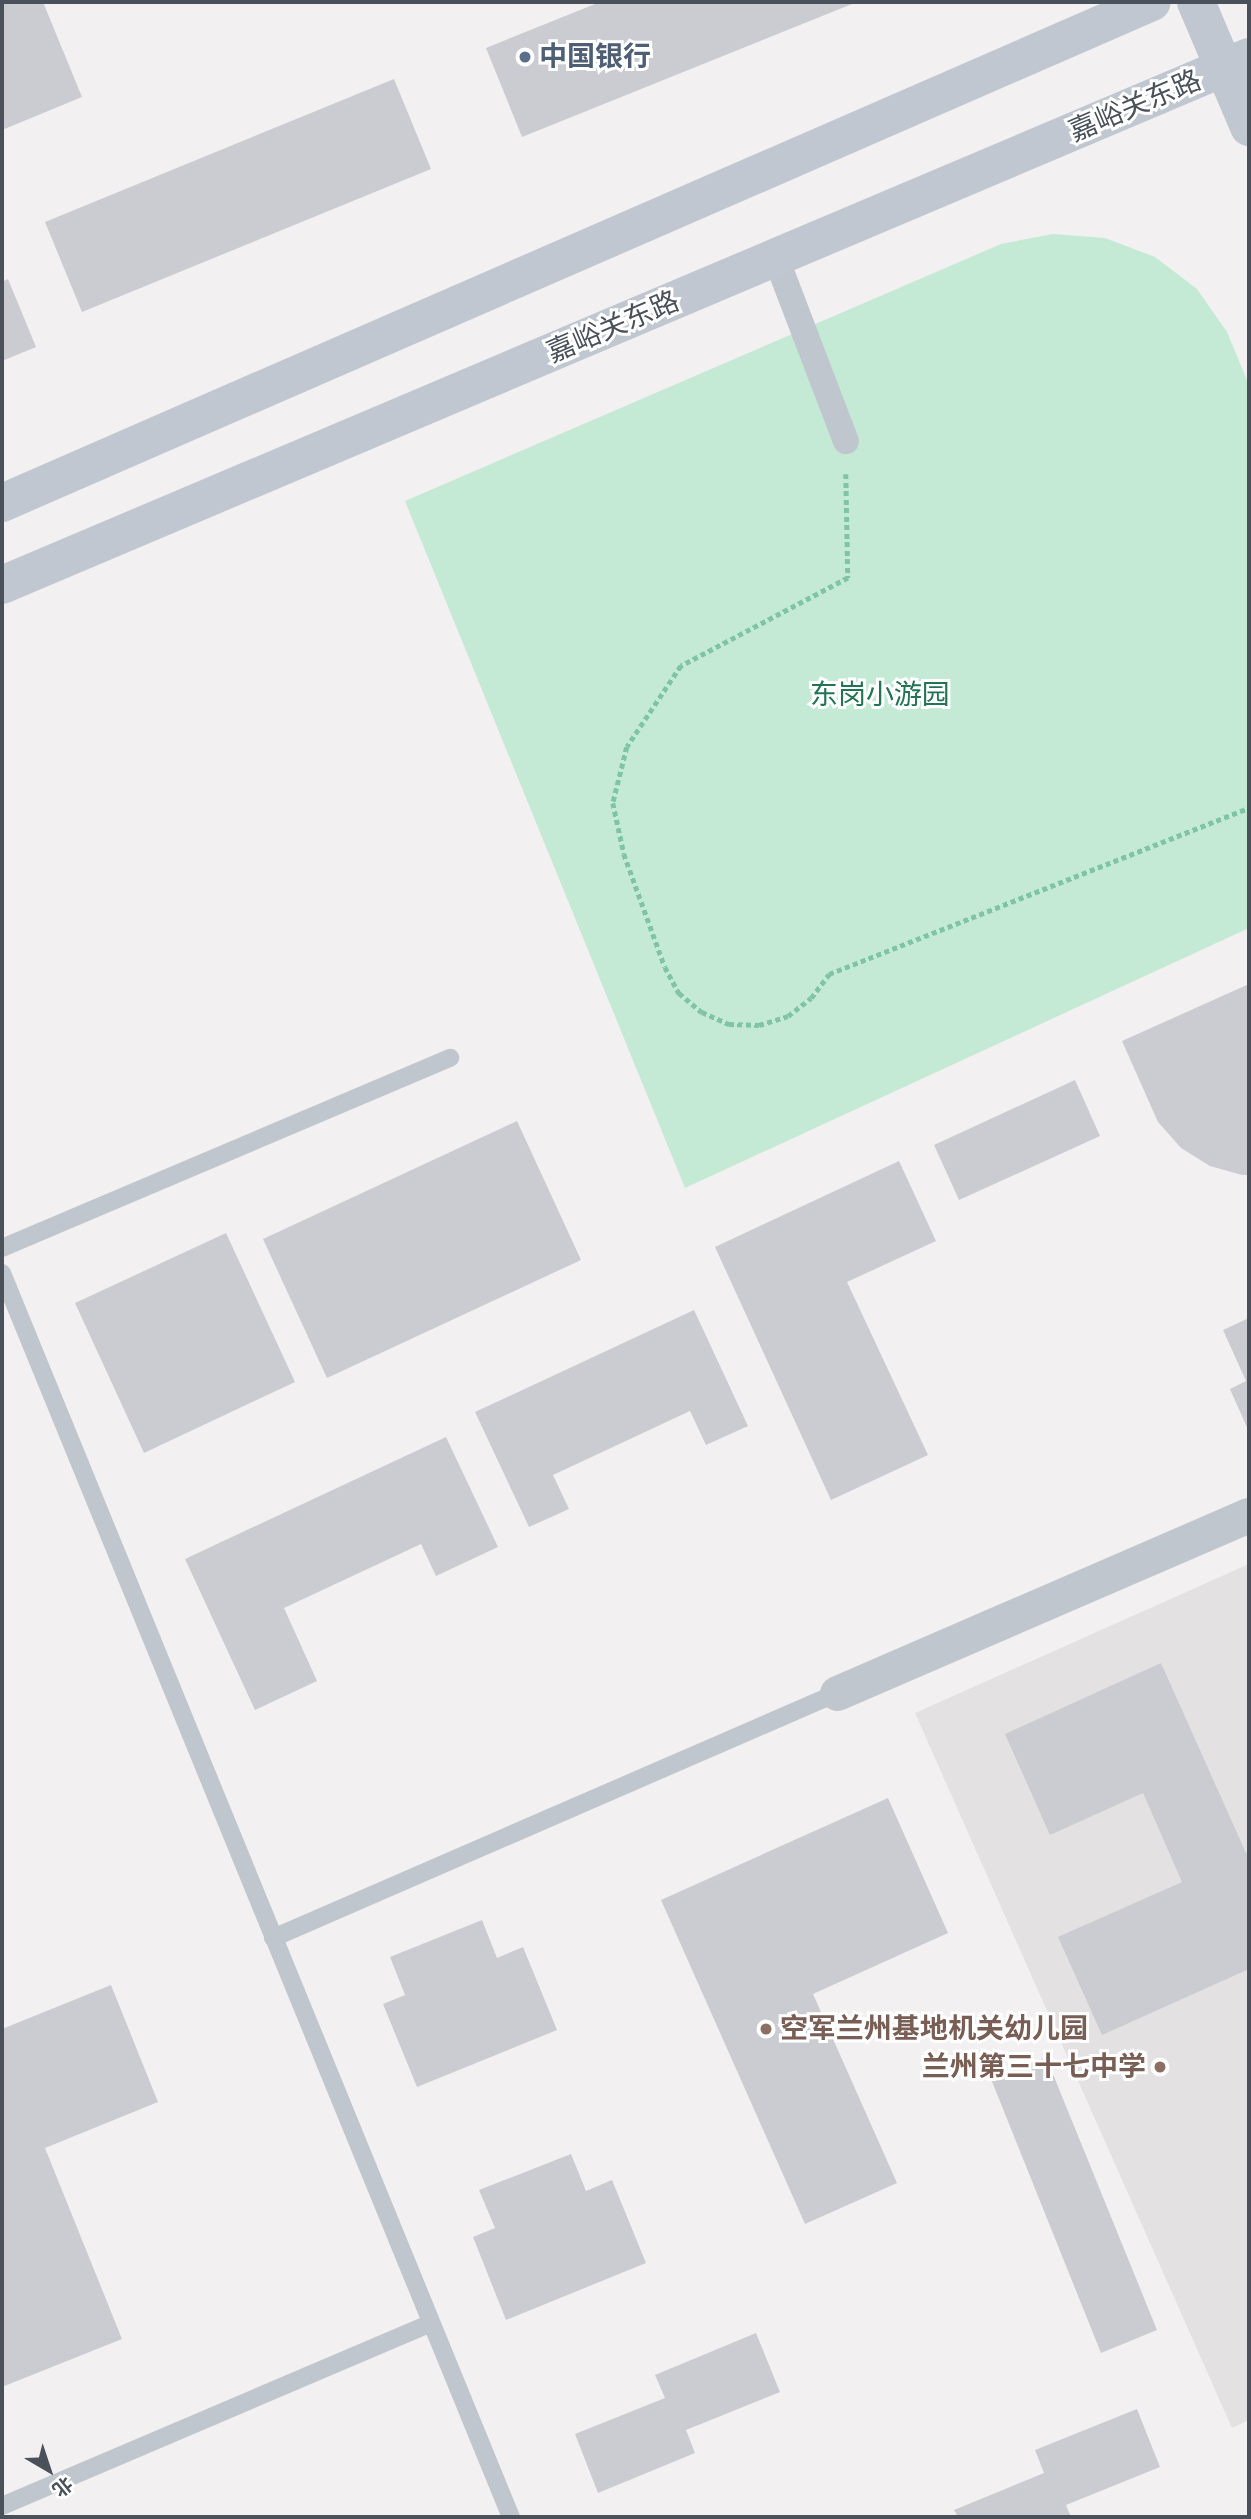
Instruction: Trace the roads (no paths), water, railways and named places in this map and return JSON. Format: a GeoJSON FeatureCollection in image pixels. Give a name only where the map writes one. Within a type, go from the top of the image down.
{"type":"FeatureCollection","features":[{"type":"Feature","properties":{"kind":"main road"},"geometry":{"type":"LineString","coordinates":[[2,503],[1152,2]]}},
{"type":"Feature","properties":{"kind":"main road"},"geometry":{"type":"LineString","coordinates":[[1196,2],[1241,63],[1249,127]]}},
{"type":"Feature","properties":{"kind":"main road","name":"嘉峪关东路"},"geometry":{"type":"LineString","coordinates":[[2,585],[1241,63]]}},
{"type":"Feature","properties":{"kind":"street"},"geometry":{"type":"LineString","coordinates":[[776,258],[846,441]]}},
{"type":"Feature","properties":{"kind":"street"},"geometry":{"type":"LineString","coordinates":[[837,1693],[1249,1515]]}},
{"type":"Feature","properties":{"kind":"lane"},"geometry":{"type":"LineString","coordinates":[[2,1248],[450,1058]]}},
{"type":"Feature","properties":{"kind":"lane"},"geometry":{"type":"LineString","coordinates":[[2,1273],[511,2517]]}},
{"type":"Feature","properties":{"kind":"lane"},"geometry":{"type":"LineString","coordinates":[[273,1938],[837,1693]]}},
{"type":"Feature","properties":{"kind":"lane"},"geometry":{"type":"LineString","coordinates":[[2,2506],[431,2323]]}},
{"type":"Feature","properties":{"kind":"place","name":"中国银行"},"geometry":{"type":"Point","coordinates":[525,57]}},
{"type":"Feature","properties":{"kind":"place","name":"空军兰州基地机关幼儿园"},"geometry":{"type":"Point","coordinates":[766,2029]}},
{"type":"Feature","properties":{"kind":"place","name":"兰州第三十七中学"},"geometry":{"type":"Point","coordinates":[1160,2067]}},
{"type":"Feature","properties":{"kind":"park label","name":"东岗小游园"},"geometry":{"type":"Point","coordinates":[880,695]}}]}
